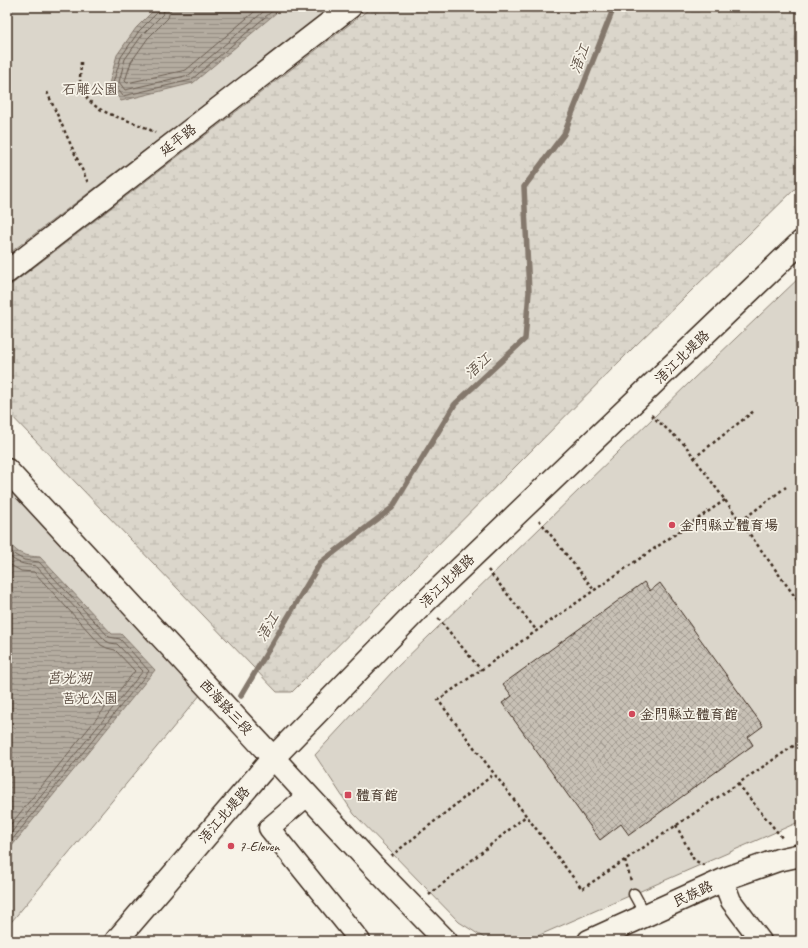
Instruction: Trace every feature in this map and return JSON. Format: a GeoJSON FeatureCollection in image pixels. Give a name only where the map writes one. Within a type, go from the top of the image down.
{"type":"FeatureCollection","features":[{"type":"Feature","properties":{"kind":"street","name":"延平路"},"geometry":{"type":"LineString","coordinates":[[7,272],[350,7]]}},
{"type":"Feature","properties":{"kind":"street","name":"浯江北堤路"},"geometry":{"type":"LineString","coordinates":[[116,941],[273,758],[425,602],[801,242]]}},
{"type":"Feature","properties":{"kind":"street","name":"西海路三段"},"geometry":{"type":"LineString","coordinates":[[7,470],[307,796],[446,941]]}},
{"type":"Feature","properties":{"kind":"street"},"geometry":{"type":"LineString","coordinates":[[307,796],[268,828],[360,941]]}},
{"type":"Feature","properties":{"kind":"street","name":"民族路"},"geometry":{"type":"LineString","coordinates":[[589,941],[722,880],[778,860],[793,848]]}},
{"type":"Feature","properties":{"kind":"street"},"geometry":{"type":"LineString","coordinates":[[722,880],[731,901],[761,941]]}},
{"type":"Feature","properties":{"kind":"lane"},"geometry":{"type":"LineString","coordinates":[[634,894],[646,916]]}},
{"type":"Feature","properties":{"kind":"path"},"geometry":{"type":"LineString","coordinates":[[81,62],[80,80],[83,92],[89,100],[102,111],[145,127],[173,144]]}},
{"type":"Feature","properties":{"kind":"path"},"geometry":{"type":"LineString","coordinates":[[47,92],[97,203]]}},
{"type":"Feature","properties":{"kind":"path"},"geometry":{"type":"LineString","coordinates":[[636,401],[685,445],[801,605]]}},
{"type":"Feature","properties":{"kind":"path"},"geometry":{"type":"LineString","coordinates":[[694,458],[754,411]]}},
{"type":"Feature","properties":{"kind":"path"},"geometry":{"type":"LineString","coordinates":[[740,521],[786,487]]}},
{"type":"Feature","properties":{"kind":"path"},"geometry":{"type":"LineString","coordinates":[[725,500],[438,700],[582,890],[801,741]]}},
{"type":"Feature","properties":{"kind":"path"},"geometry":{"type":"LineString","coordinates":[[527,504],[594,590]]}},
{"type":"Feature","properties":{"kind":"path"},"geometry":{"type":"LineString","coordinates":[[475,554],[536,631]]}},
{"type":"Feature","properties":{"kind":"path"},"geometry":{"type":"LineString","coordinates":[[425,602],[482,670]]}},
{"type":"Feature","properties":{"kind":"path"},"geometry":{"type":"LineString","coordinates":[[375,868],[494,774]]}},
{"type":"Feature","properties":{"kind":"path"},"geometry":{"type":"LineString","coordinates":[[738,784],[793,848]]}},
{"type":"Feature","properties":{"kind":"path"},"geometry":{"type":"LineString","coordinates":[[413,908],[526,816]]}},
{"type":"Feature","properties":{"kind":"path"},"geometry":{"type":"LineString","coordinates":[[676,826],[694,860],[708,868],[722,880]]}},
{"type":"Feature","properties":{"kind":"path"},"geometry":{"type":"LineString","coordinates":[[625,860],[634,894]]}},
{"type":"Feature","properties":{"kind":"green space","name":"石雕公園"},"geometry":{"type":"Polygon","coordinates":[[[7,7],[333,7],[7,255],[7,7]]]}},
{"type":"Feature","properties":{"kind":"green space"},"geometry":{"type":"Polygon","coordinates":[[[372,7],[801,7],[801,183],[632,349],[292,692],[277,692],[7,411],[7,288],[372,7]]]}},
{"type":"Feature","properties":{"kind":"green space","name":"金門縣立體育場"},"geometry":{"type":"Polygon","coordinates":[[[801,276],[801,821],[526,941],[489,941],[459,922],[354,814],[315,755],[394,670],[801,276]]]}},
{"type":"Feature","properties":{"kind":"green space","name":"莒光公園"},"geometry":{"type":"Polygon","coordinates":[[[7,487],[111,600],[201,694],[7,927],[7,487]]]}},
{"type":"Feature","properties":{"kind":"water"},"geometry":{"type":"Polygon","coordinates":[[[157,7],[283,7],[193,83],[121,101],[109,84],[117,55],[136,28],[157,7]]]}},
{"type":"Feature","properties":{"kind":"water","name":"莒光湖"},"geometry":{"type":"Polygon","coordinates":[[[7,538],[13,548],[20,553],[40,557],[112,634],[121,634],[155,670],[7,852],[7,538]]]}},
{"type":"Feature","properties":{"kind":"building","name":"金門縣立體育館"},"geometry":{"type":"Polygon","coordinates":[[[644,582],[650,591],[660,583],[763,726],[748,737],[753,745],[629,835],[621,824],[600,840],[502,703],[512,696],[503,684],[644,582]]]}},
{"type":"Feature","properties":{"kind":"waterway","name":"浯江"},"geometry":{"type":"LineString","coordinates":[[241,696],[320,563],[392,508],[455,404],[525,339],[529,292],[524,187],[564,134],[614,7]]}},
{"type":"Feature","properties":{"kind":"place","name":"金門縣立體育場"},"geometry":{"type":"Point","coordinates":[672,525]}},
{"type":"Feature","properties":{"kind":"place","name":"金門縣立體育館"},"geometry":{"type":"Point","coordinates":[632,714]}},
{"type":"Feature","properties":{"kind":"place","name":"體育館"},"geometry":{"type":"Point","coordinates":[348,795]}},
{"type":"Feature","properties":{"kind":"place","name":"7-Eleven"},"geometry":{"type":"Point","coordinates":[231,846]}}]}
